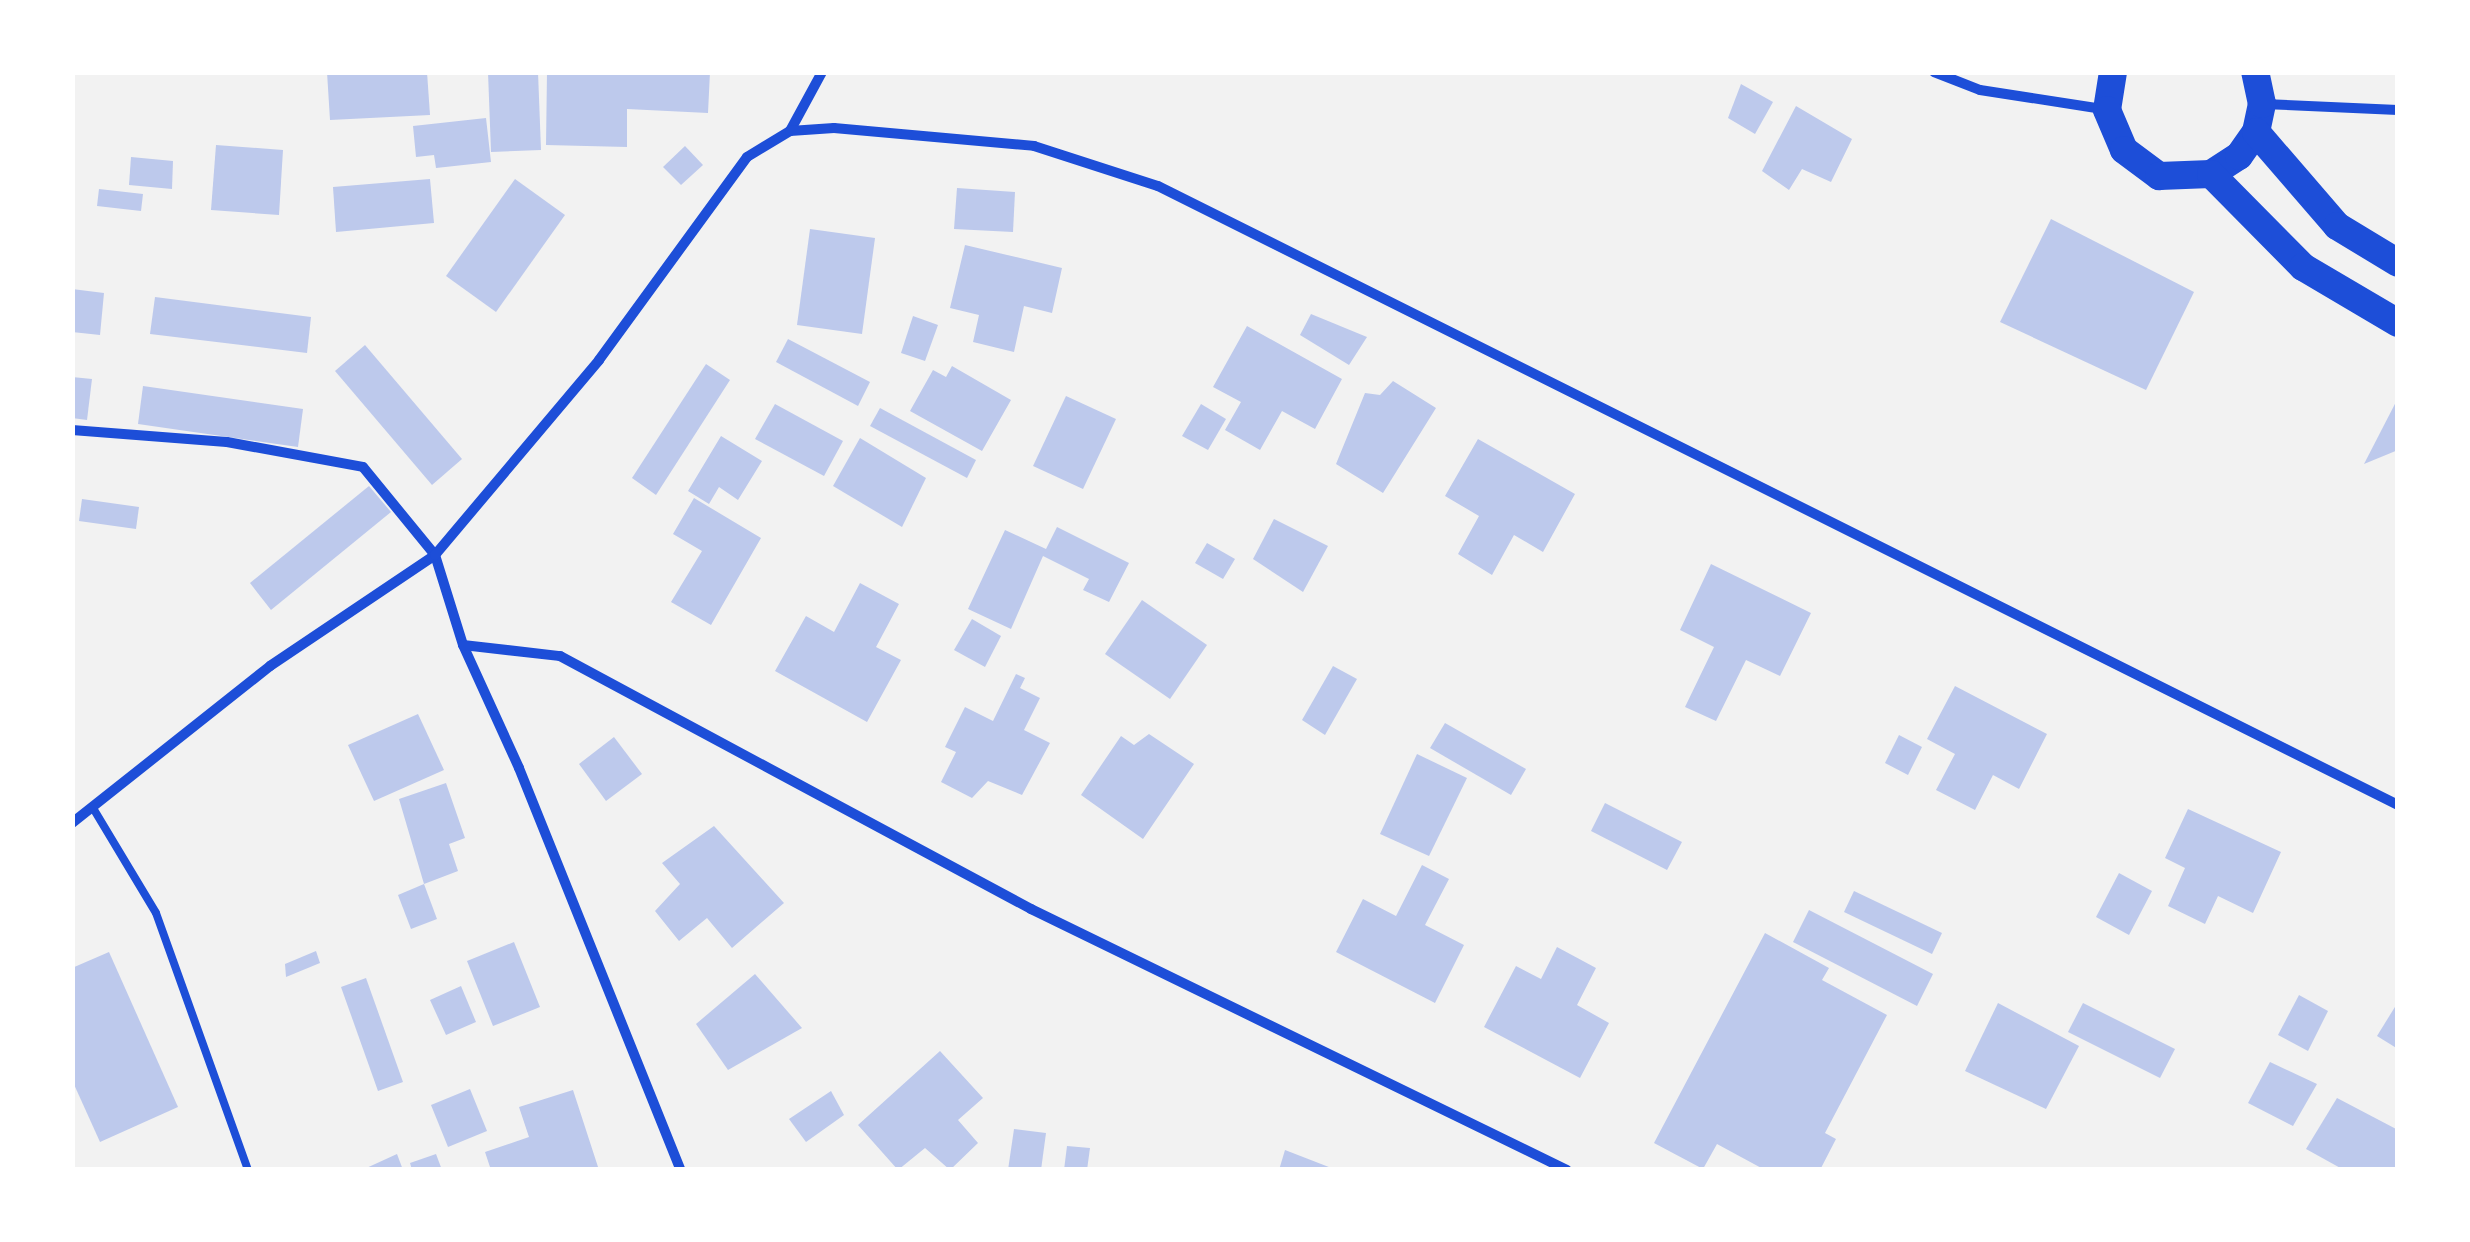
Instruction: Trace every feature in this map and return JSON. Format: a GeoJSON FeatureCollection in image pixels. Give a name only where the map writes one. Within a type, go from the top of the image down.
{"type":"FeatureCollection","features":[{"type":"Feature","properties":{"kind":"highway"},"geometry":{"type":"LineString","coordinates":[[2113,72],[2107,110],[2124,150],[2159,176],[2211,174],[2240,156],[2259,118]]}},
{"type":"Feature","properties":{"kind":"highway"},"geometry":{"type":"LineString","coordinates":[[2255,72],[2259,118],[2337,226],[2398,263]]}},
{"type":"Feature","properties":{"kind":"highway"},"geometry":{"type":"LineString","coordinates":[[2211,174],[2303,267],[2398,324]]}},
{"type":"Feature","properties":{"kind":"street"},"geometry":{"type":"LineString","coordinates":[[72,822],[270,666],[435,554],[599,360],[746,157],[790,131],[822,72]]}},
{"type":"Feature","properties":{"kind":"street"},"geometry":{"type":"LineString","coordinates":[[1934,72],[1980,90],[2107,110]]}},
{"type":"Feature","properties":{"kind":"street"},"geometry":{"type":"LineString","coordinates":[[2259,118],[2398,110]]}},
{"type":"Feature","properties":{"kind":"street"},"geometry":{"type":"LineString","coordinates":[[790,131],[997,140],[1114,168],[2398,806]]}},
{"type":"Feature","properties":{"kind":"street"},"geometry":{"type":"LineString","coordinates":[[72,430],[226,442],[363,466],[435,554],[462,646],[519,768],[681,1170]]}},
{"type":"Feature","properties":{"kind":"street"},"geometry":{"type":"LineString","coordinates":[[462,646],[560,656],[1014,900],[1567,1170]]}},
{"type":"Feature","properties":{"kind":"lane"},"geometry":{"type":"LineString","coordinates":[[93,808],[156,913],[248,1170]]}},
{"type":"Feature","properties":{"kind":"building"},"geometry":{"type":"Polygon","coordinates":[[[327,72],[427,72],[430,115],[330,120],[327,72]]]}},
{"type":"Feature","properties":{"kind":"building"},"geometry":{"type":"Polygon","coordinates":[[[488,72],[538,72],[541,150],[491,152],[488,72]]]}},
{"type":"Feature","properties":{"kind":"building"},"geometry":{"type":"Polygon","coordinates":[[[547,72],[710,72],[708,113],[627,109],[627,147],[546,145],[547,72]]]}},
{"type":"Feature","properties":{"kind":"building"},"geometry":{"type":"Polygon","coordinates":[[[1741,84],[1773,102],[1755,134],[1728,118],[1741,84]]]}},
{"type":"Feature","properties":{"kind":"building"},"geometry":{"type":"Polygon","coordinates":[[[1796,106],[1852,139],[1831,182],[1802,169],[1789,190],[1762,171],[1796,106]]]}},
{"type":"Feature","properties":{"kind":"building"},"geometry":{"type":"Polygon","coordinates":[[[486,118],[491,162],[436,168],[434,155],[416,157],[413,126],[486,118]]]}},
{"type":"Feature","properties":{"kind":"building"},"geometry":{"type":"Polygon","coordinates":[[[216,145],[283,150],[279,215],[211,210],[216,145]]]}},
{"type":"Feature","properties":{"kind":"building"},"geometry":{"type":"Polygon","coordinates":[[[685,146],[703,165],[681,185],[663,167],[685,146]]]}},
{"type":"Feature","properties":{"kind":"building"},"geometry":{"type":"Polygon","coordinates":[[[131,157],[173,161],[172,189],[129,185],[131,157]]]}},
{"type":"Feature","properties":{"kind":"building"},"geometry":{"type":"Polygon","coordinates":[[[430,179],[434,223],[336,232],[333,187],[430,179]]]}},
{"type":"Feature","properties":{"kind":"building"},"geometry":{"type":"Polygon","coordinates":[[[515,179],[565,215],[496,312],[446,276],[515,179]]]}},
{"type":"Feature","properties":{"kind":"building"},"geometry":{"type":"Polygon","coordinates":[[[957,188],[1015,192],[1013,232],[954,229],[957,188]]]}},
{"type":"Feature","properties":{"kind":"building"},"geometry":{"type":"Polygon","coordinates":[[[99,189],[143,194],[141,211],[97,206],[99,189]]]}},
{"type":"Feature","properties":{"kind":"building"},"geometry":{"type":"Polygon","coordinates":[[[2051,219],[2194,292],[2146,390],[2000,322],[2051,219]]]}},
{"type":"Feature","properties":{"kind":"building"},"geometry":{"type":"Polygon","coordinates":[[[810,229],[875,238],[862,334],[797,325],[810,229]]]}},
{"type":"Feature","properties":{"kind":"building"},"geometry":{"type":"Polygon","coordinates":[[[965,245],[1062,268],[1052,313],[1024,306],[1014,352],[973,342],[979,315],[950,308],[965,245]]]}},
{"type":"Feature","properties":{"kind":"building"},"geometry":{"type":"Polygon","coordinates":[[[72,289],[104,293],[100,335],[72,332],[72,289]]]}},
{"type":"Feature","properties":{"kind":"building"},"geometry":{"type":"Polygon","coordinates":[[[155,297],[311,317],[307,353],[150,334],[155,297]]]}},
{"type":"Feature","properties":{"kind":"building"},"geometry":{"type":"Polygon","coordinates":[[[1311,314],[1367,337],[1349,365],[1300,335],[1311,314]]]}},
{"type":"Feature","properties":{"kind":"building"},"geometry":{"type":"Polygon","coordinates":[[[913,316],[938,325],[925,361],[901,353],[913,316]]]}},
{"type":"Feature","properties":{"kind":"building"},"geometry":{"type":"Polygon","coordinates":[[[1247,326],[1342,379],[1315,429],[1282,411],[1260,450],[1225,430],[1241,402],[1213,387],[1247,326]]]}},
{"type":"Feature","properties":{"kind":"building"},"geometry":{"type":"Polygon","coordinates":[[[788,339],[870,382],[858,406],[776,362],[788,339]]]}},
{"type":"Feature","properties":{"kind":"building"},"geometry":{"type":"Polygon","coordinates":[[[365,345],[462,459],[432,485],[335,371],[365,345]]]}},
{"type":"Feature","properties":{"kind":"building"},"geometry":{"type":"Polygon","coordinates":[[[706,364],[730,380],[656,495],[632,478],[706,364]]]}},
{"type":"Feature","properties":{"kind":"building"},"geometry":{"type":"Polygon","coordinates":[[[952,366],[1011,400],[982,451],[910,411],[933,370],[946,377],[952,366]]]}},
{"type":"Feature","properties":{"kind":"building"},"geometry":{"type":"Polygon","coordinates":[[[72,377],[92,379],[87,420],[72,418],[72,377]]]}},
{"type":"Feature","properties":{"kind":"building"},"geometry":{"type":"Polygon","coordinates":[[[1393,381],[1436,408],[1383,493],[1336,464],[1365,393],[1380,395],[1393,381]]]}},
{"type":"Feature","properties":{"kind":"building"},"geometry":{"type":"Polygon","coordinates":[[[143,386],[303,409],[298,447],[138,424],[143,386]]]}},
{"type":"Feature","properties":{"kind":"building"},"geometry":{"type":"Polygon","coordinates":[[[1066,396],[1116,419],[1083,489],[1033,466],[1066,396]]]}},
{"type":"Feature","properties":{"kind":"building"},"geometry":{"type":"Polygon","coordinates":[[[2398,398],[2398,450],[2364,464],[2398,398]]]}},
{"type":"Feature","properties":{"kind":"building"},"geometry":{"type":"Polygon","coordinates":[[[775,404],[843,441],[824,476],[755,439],[775,404]]]}},
{"type":"Feature","properties":{"kind":"building"},"geometry":{"type":"Polygon","coordinates":[[[1201,404],[1226,419],[1208,450],[1182,436],[1201,404]]]}},
{"type":"Feature","properties":{"kind":"building"},"geometry":{"type":"Polygon","coordinates":[[[880,408],[976,460],[967,478],[870,426],[880,408]]]}},
{"type":"Feature","properties":{"kind":"building"},"geometry":{"type":"Polygon","coordinates":[[[721,436],[762,461],[738,500],[719,487],[709,504],[688,491],[721,436]]]}},
{"type":"Feature","properties":{"kind":"building"},"geometry":{"type":"Polygon","coordinates":[[[860,438],[926,478],[902,527],[833,486],[860,438]]]}},
{"type":"Feature","properties":{"kind":"building"},"geometry":{"type":"Polygon","coordinates":[[[1478,439],[1575,494],[1543,552],[1514,535],[1492,575],[1458,554],[1479,516],[1445,496],[1478,439]]]}},
{"type":"Feature","properties":{"kind":"building"},"geometry":{"type":"Polygon","coordinates":[[[369,486],[391,512],[271,610],[250,583],[369,486]]]}},
{"type":"Feature","properties":{"kind":"building"},"geometry":{"type":"Polygon","coordinates":[[[694,498],[761,538],[711,625],[671,602],[702,551],[673,534],[694,498]]]}},
{"type":"Feature","properties":{"kind":"building"},"geometry":{"type":"Polygon","coordinates":[[[82,499],[139,507],[136,529],[79,521],[82,499]]]}},
{"type":"Feature","properties":{"kind":"building"},"geometry":{"type":"Polygon","coordinates":[[[1274,519],[1328,546],[1303,592],[1253,559],[1274,519]]]}},
{"type":"Feature","properties":{"kind":"building"},"geometry":{"type":"Polygon","coordinates":[[[1057,527],[1129,563],[1109,602],[1083,590],[1089,579],[1043,556],[1011,629],[968,609],[1005,530],[1046,549],[1057,527]]]}},
{"type":"Feature","properties":{"kind":"building"},"geometry":{"type":"Polygon","coordinates":[[[1207,543],[1235,559],[1223,579],[1195,563],[1207,543]]]}},
{"type":"Feature","properties":{"kind":"building"},"geometry":{"type":"Polygon","coordinates":[[[1711,564],[1811,613],[1780,676],[1746,660],[1716,721],[1685,707],[1714,647],[1680,630],[1711,564]]]}},
{"type":"Feature","properties":{"kind":"building"},"geometry":{"type":"Polygon","coordinates":[[[860,583],[899,604],[876,647],[901,660],[867,722],[775,671],[806,616],[834,632],[860,583]]]}},
{"type":"Feature","properties":{"kind":"building"},"geometry":{"type":"Polygon","coordinates":[[[1142,600],[1207,645],[1170,699],[1105,654],[1142,600]]]}},
{"type":"Feature","properties":{"kind":"building"},"geometry":{"type":"Polygon","coordinates":[[[972,619],[1001,636],[985,667],[954,650],[972,619]]]}},
{"type":"Feature","properties":{"kind":"building"},"geometry":{"type":"Polygon","coordinates":[[[1333,666],[1357,679],[1325,735],[1302,720],[1333,666]]]}},
{"type":"Feature","properties":{"kind":"building"},"geometry":{"type":"Polygon","coordinates":[[[1016,674],[1025,678],[1020,688],[1040,698],[1024,730],[1050,743],[1022,795],[988,781],[972,798],[941,782],[956,752],[945,747],[965,707],[993,721],[1016,674]]]}},
{"type":"Feature","properties":{"kind":"building"},"geometry":{"type":"Polygon","coordinates":[[[1955,686],[2047,734],[2019,789],[1993,775],[1975,810],[1936,790],[1955,754],[1927,739],[1955,686]]]}},
{"type":"Feature","properties":{"kind":"building"},"geometry":{"type":"Polygon","coordinates":[[[418,714],[444,770],[374,801],[348,745],[418,714]]]}},
{"type":"Feature","properties":{"kind":"building"},"geometry":{"type":"Polygon","coordinates":[[[1445,723],[1526,769],[1511,795],[1430,748],[1445,723]]]}},
{"type":"Feature","properties":{"kind":"building"},"geometry":{"type":"Polygon","coordinates":[[[1149,734],[1194,764],[1143,839],[1081,795],[1121,736],[1134,745],[1149,734]]]}},
{"type":"Feature","properties":{"kind":"building"},"geometry":{"type":"Polygon","coordinates":[[[1899,735],[1922,747],[1908,775],[1885,763],[1899,735]]]}},
{"type":"Feature","properties":{"kind":"building"},"geometry":{"type":"Polygon","coordinates":[[[614,737],[642,774],[606,801],[579,764],[614,737]]]}},
{"type":"Feature","properties":{"kind":"building"},"geometry":{"type":"Polygon","coordinates":[[[1417,754],[1467,778],[1429,856],[1380,834],[1417,754]]]}},
{"type":"Feature","properties":{"kind":"building"},"geometry":{"type":"Polygon","coordinates":[[[446,783],[465,838],[449,844],[458,871],[424,884],[399,799],[446,783]]]}},
{"type":"Feature","properties":{"kind":"building"},"geometry":{"type":"Polygon","coordinates":[[[1605,803],[1682,842],[1667,870],[1591,831],[1605,803]]]}},
{"type":"Feature","properties":{"kind":"building"},"geometry":{"type":"Polygon","coordinates":[[[2188,809],[2281,852],[2253,913],[2218,896],[2205,924],[2168,906],[2185,868],[2165,858],[2188,809]]]}},
{"type":"Feature","properties":{"kind":"building"},"geometry":{"type":"Polygon","coordinates":[[[714,826],[784,903],[732,948],[707,918],[679,941],[655,911],[680,884],[662,863],[714,826]]]}},
{"type":"Feature","properties":{"kind":"building"},"geometry":{"type":"Polygon","coordinates":[[[1422,865],[1449,879],[1425,925],[1464,945],[1435,1003],[1336,952],[1363,899],[1396,916],[1422,865]]]}},
{"type":"Feature","properties":{"kind":"building"},"geometry":{"type":"Polygon","coordinates":[[[2119,873],[2152,891],[2129,935],[2096,917],[2119,873]]]}},
{"type":"Feature","properties":{"kind":"building"},"geometry":{"type":"Polygon","coordinates":[[[424,884],[437,919],[411,929],[398,895],[424,884]]]}},
{"type":"Feature","properties":{"kind":"building"},"geometry":{"type":"Polygon","coordinates":[[[1854,891],[1942,933],[1932,954],[1844,912],[1854,891]]]}},
{"type":"Feature","properties":{"kind":"building"},"geometry":{"type":"Polygon","coordinates":[[[1809,910],[1933,974],[1917,1006],[1793,942],[1809,910]]]}},
{"type":"Feature","properties":{"kind":"building"},"geometry":{"type":"Polygon","coordinates":[[[1765,933],[1829,968],[1822,980],[1887,1015],[1825,1133],[1836,1139],[1820,1170],[1765,1170],[1717,1144],[1703,1169],[1654,1143],[1765,933]]]}},
{"type":"Feature","properties":{"kind":"building"},"geometry":{"type":"Polygon","coordinates":[[[514,942],[540,1007],[493,1026],[467,961],[514,942]]]}},
{"type":"Feature","properties":{"kind":"building"},"geometry":{"type":"Polygon","coordinates":[[[1557,947],[1596,968],[1577,1005],[1609,1023],[1580,1078],[1484,1027],[1516,966],[1541,979],[1557,947]]]}},
{"type":"Feature","properties":{"kind":"building"},"geometry":{"type":"Polygon","coordinates":[[[316,951],[320,963],[286,977],[285,964],[316,951]]]}},
{"type":"Feature","properties":{"kind":"building"},"geometry":{"type":"Polygon","coordinates":[[[109,952],[178,1107],[100,1142],[72,1080],[72,968],[109,952]]]}},
{"type":"Feature","properties":{"kind":"building"},"geometry":{"type":"Polygon","coordinates":[[[755,974],[802,1028],[728,1070],[696,1024],[755,974]]]}},
{"type":"Feature","properties":{"kind":"building"},"geometry":{"type":"Polygon","coordinates":[[[366,978],[403,1082],[378,1091],[341,987],[366,978]]]}},
{"type":"Feature","properties":{"kind":"building"},"geometry":{"type":"Polygon","coordinates":[[[461,986],[476,1022],[446,1035],[430,1000],[461,986]]]}},
{"type":"Feature","properties":{"kind":"building"},"geometry":{"type":"Polygon","coordinates":[[[2299,995],[2328,1011],[2308,1051],[2278,1035],[2299,995]]]}},
{"type":"Feature","properties":{"kind":"building"},"geometry":{"type":"Polygon","coordinates":[[[2398,1002],[2398,1049],[2377,1036],[2398,1002]]]}},
{"type":"Feature","properties":{"kind":"building"},"geometry":{"type":"Polygon","coordinates":[[[1998,1003],[2079,1046],[2046,1109],[1965,1071],[1998,1003]]]}},
{"type":"Feature","properties":{"kind":"building"},"geometry":{"type":"Polygon","coordinates":[[[2083,1003],[2175,1049],[2160,1078],[2068,1032],[2083,1003]]]}},
{"type":"Feature","properties":{"kind":"building"},"geometry":{"type":"Polygon","coordinates":[[[940,1051],[983,1098],[958,1120],[978,1143],[950,1170],[925,1148],[898,1170],[858,1125],[940,1051]]]}},
{"type":"Feature","properties":{"kind":"building"},"geometry":{"type":"Polygon","coordinates":[[[2270,1062],[2317,1084],[2293,1126],[2248,1103],[2270,1062]]]}},
{"type":"Feature","properties":{"kind":"building"},"geometry":{"type":"Polygon","coordinates":[[[470,1089],[487,1131],[448,1147],[431,1105],[470,1089]]]}},
{"type":"Feature","properties":{"kind":"building"},"geometry":{"type":"Polygon","coordinates":[[[573,1090],[599,1170],[491,1170],[485,1152],[529,1137],[519,1107],[573,1090]]]}},
{"type":"Feature","properties":{"kind":"building"},"geometry":{"type":"Polygon","coordinates":[[[831,1091],[844,1115],[806,1142],[789,1119],[831,1091]]]}},
{"type":"Feature","properties":{"kind":"building"},"geometry":{"type":"Polygon","coordinates":[[[2337,1098],[2398,1130],[2398,1170],[2344,1170],[2306,1149],[2337,1098]]]}},
{"type":"Feature","properties":{"kind":"building"},"geometry":{"type":"Polygon","coordinates":[[[1014,1129],[1046,1133],[1041,1170],[1008,1170],[1014,1129]]]}},
{"type":"Feature","properties":{"kind":"building"},"geometry":{"type":"Polygon","coordinates":[[[1067,1146],[1090,1148],[1087,1170],[1064,1170],[1067,1146]]]}},
{"type":"Feature","properties":{"kind":"building"},"geometry":{"type":"Polygon","coordinates":[[[1285,1150],[1334,1169],[1334,1170],[1279,1170],[1285,1150]]]}},
{"type":"Feature","properties":{"kind":"building"},"geometry":{"type":"Polygon","coordinates":[[[397,1154],[403,1170],[362,1170],[397,1154]]]}},
{"type":"Feature","properties":{"kind":"building"},"geometry":{"type":"Polygon","coordinates":[[[436,1154],[442,1170],[412,1170],[410,1163],[436,1154]]]}}]}
